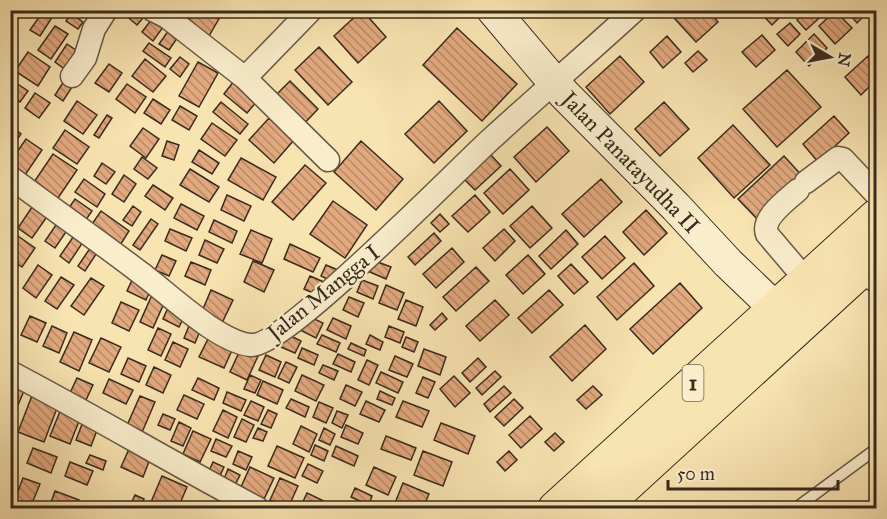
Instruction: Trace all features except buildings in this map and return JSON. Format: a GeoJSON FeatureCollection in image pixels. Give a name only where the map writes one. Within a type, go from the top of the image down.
{"type":"FeatureCollection","features":[{"type":"Feature","properties":{"kind":"main road","name":"1"},"geometry":{"type":"LineString","coordinates":[[602,508],[859,270],[876,216]]}},
{"type":"Feature","properties":{"kind":"main road","name":"1"},"geometry":{"type":"LineString","coordinates":[[555,508],[806,280],[859,270]]}},
{"type":"Feature","properties":{"kind":"street"},"geometry":{"type":"LineString","coordinates":[[72,76],[86,58],[94,29],[106,10]]}},
{"type":"Feature","properties":{"kind":"street"},"geometry":{"type":"LineString","coordinates":[[153,10],[167,17],[245,78],[328,160]]}},
{"type":"Feature","properties":{"kind":"street"},"geometry":{"type":"LineString","coordinates":[[245,78],[311,10]]}},
{"type":"Feature","properties":{"kind":"street","name":"Jalan Panatayudha II"},"geometry":{"type":"LineString","coordinates":[[494,10],[555,83],[728,263],[775,308]]}},
{"type":"Feature","properties":{"kind":"street","name":"Jalan Mangga I"},"geometry":{"type":"LineString","coordinates":[[10,177],[231,340],[252,345],[267,341],[332,289],[426,204],[489,140],[635,10]]}},
{"type":"Feature","properties":{"kind":"street"},"geometry":{"type":"LineString","coordinates":[[806,280],[767,234],[765,228],[767,222],[780,206],[838,158],[843,159],[876,194]]}},
{"type":"Feature","properties":{"kind":"street"},"geometry":{"type":"LineString","coordinates":[[10,372],[257,508]]}},
{"type":"Feature","properties":{"kind":"lane"},"geometry":{"type":"LineString","coordinates":[[796,508],[876,449]]}}]}
